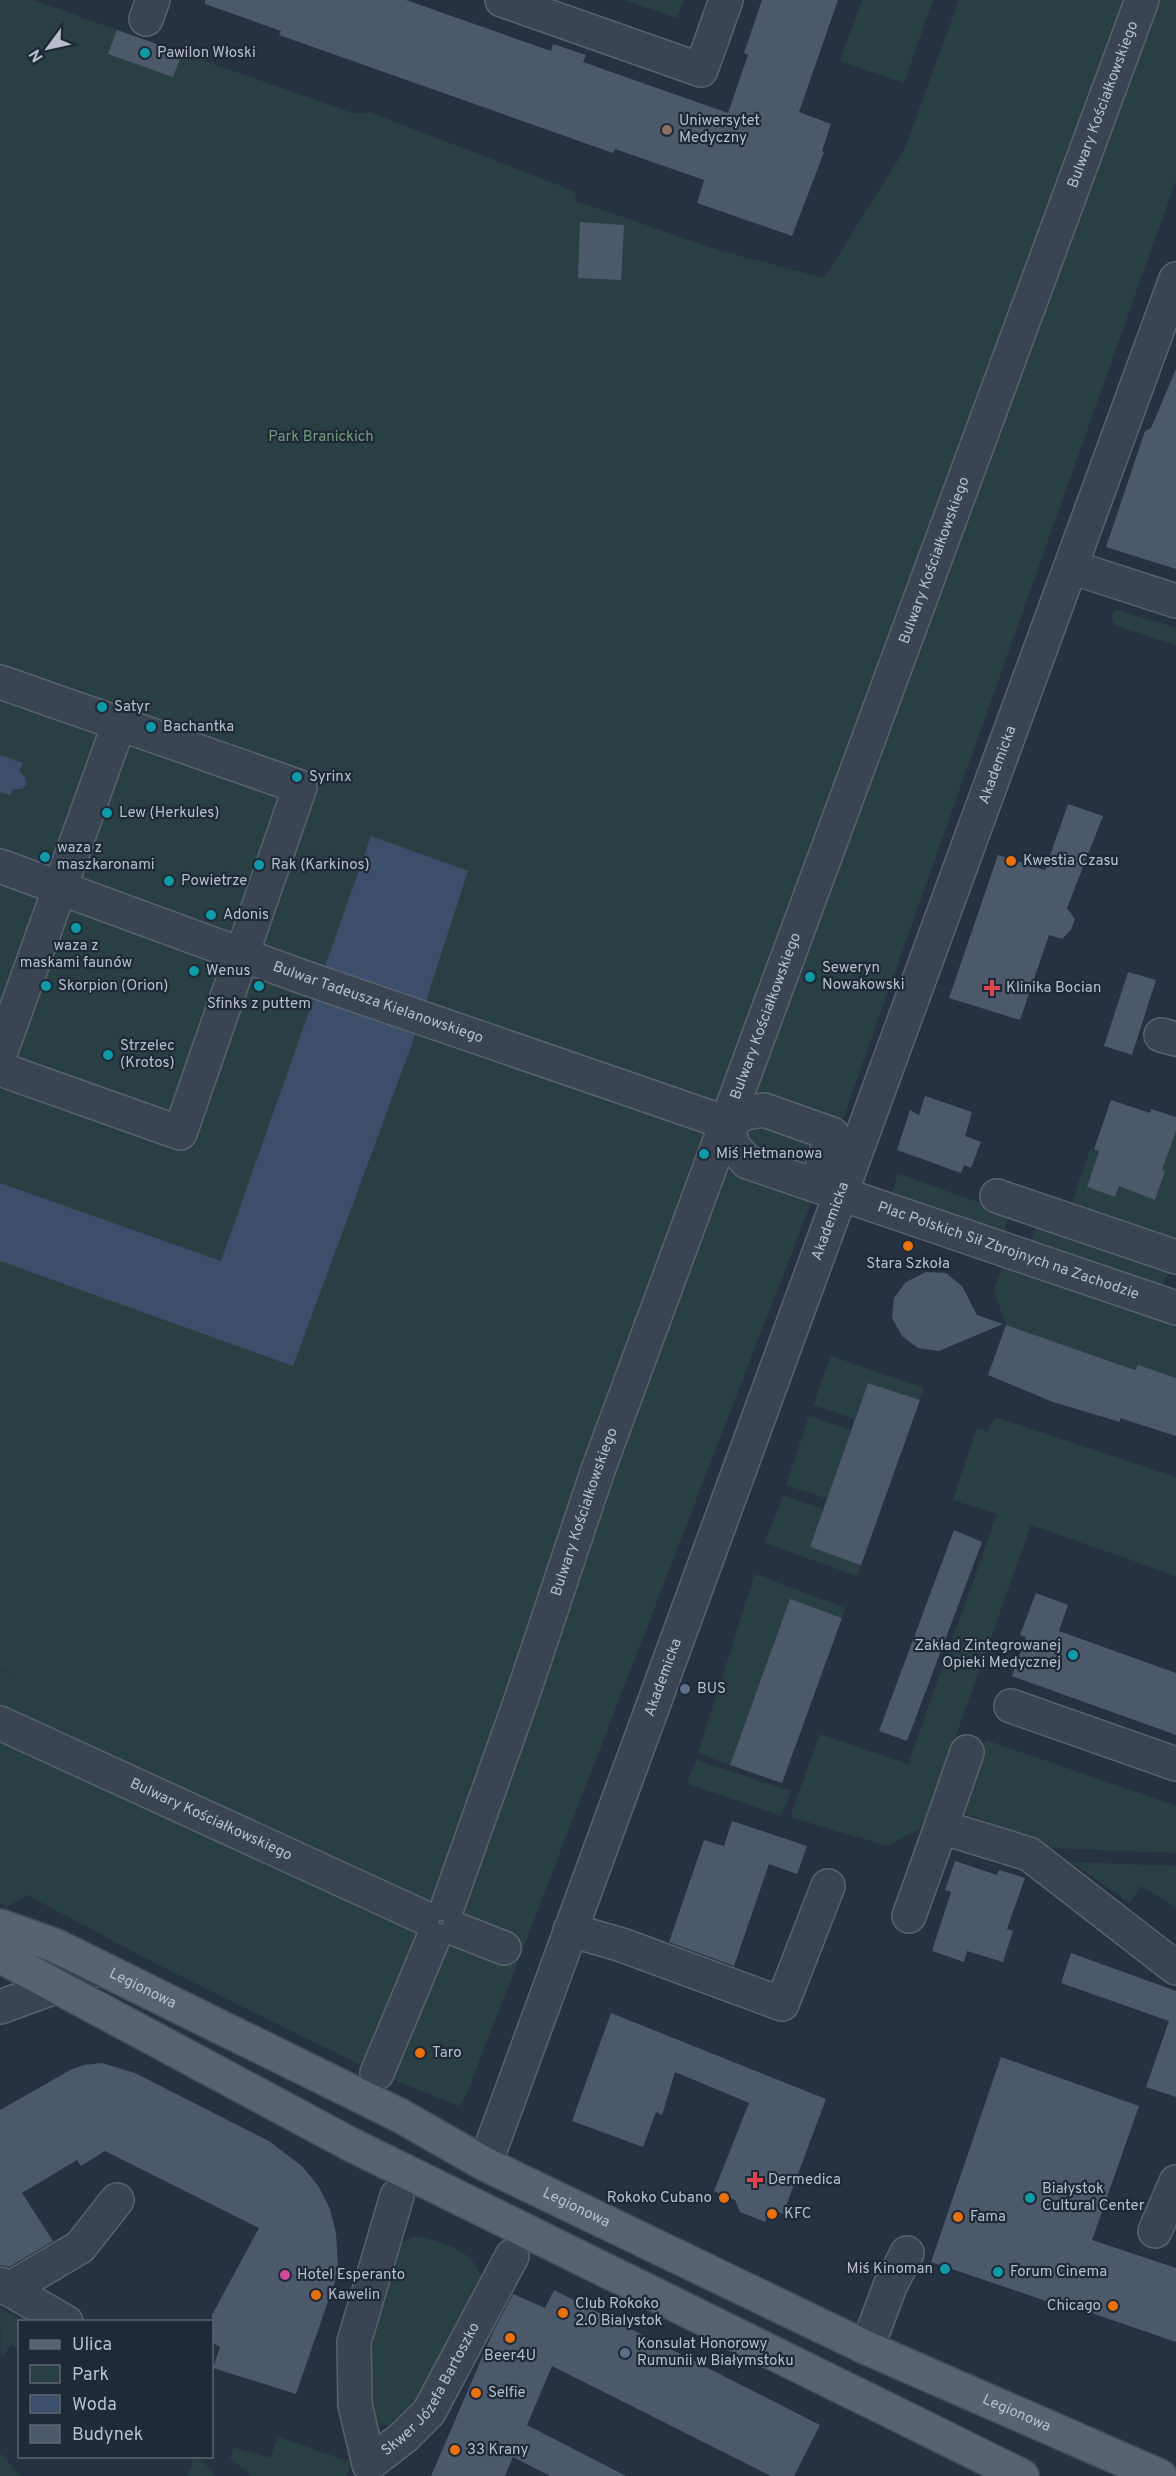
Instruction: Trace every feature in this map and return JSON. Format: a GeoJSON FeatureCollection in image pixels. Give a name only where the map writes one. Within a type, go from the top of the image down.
{"type":"FeatureCollection","features":[{"type":"Feature","properties":{"kind":"main road","name":"Legionowa"},"geometry":{"type":"LineString","coordinates":[[0,1926],[54,1946],[391,2110],[485,2164],[867,2348],[1160,2476]]}},
{"type":"Feature","properties":{"kind":"main road"},"geometry":{"type":"LineString","coordinates":[[0,1956],[348,2143],[1022,2476]]}},
{"type":"Feature","properties":{"kind":"street"},"geometry":{"type":"LineString","coordinates":[[502,0],[701,70],[726,0]]}},
{"type":"Feature","properties":{"kind":"street","name":"Bulwary Kościałkowskiego"},"geometry":{"type":"LineString","coordinates":[[377,2073],[440,1923],[522,1697],[598,1470],[1142,0]]}},
{"type":"Feature","properties":{"kind":"street","name":"Akademicka"},"geometry":{"type":"LineString","coordinates":[[485,2164],[570,1930],[829,1189],[1071,567],[1176,279]]}},
{"type":"Feature","properties":{"kind":"street"},"geometry":{"type":"LineString","coordinates":[[1071,567],[1176,601]]}},
{"type":"Feature","properties":{"kind":"street"},"geometry":{"type":"LineString","coordinates":[[0,682],[300,787],[180,1133],[0,1069]]}},
{"type":"Feature","properties":{"kind":"street"},"geometry":{"type":"LineString","coordinates":[[0,1054],[119,724]]}},
{"type":"Feature","properties":{"kind":"street","name":"Bulwar Tadeusza Kielanowskiego"},"geometry":{"type":"LineString","coordinates":[[0,867],[300,976],[727,1124]]}},
{"type":"Feature","properties":{"kind":"street"},"geometry":{"type":"LineString","coordinates":[[764,1110],[832,1134],[829,1189],[747,1162],[733,1146],[727,1124],[745,1113],[764,1110]]}},
{"type":"Feature","properties":{"kind":"street","name":"Plac Polskich Sił Zbrojnych na Zachodzie"},"geometry":{"type":"LineString","coordinates":[[829,1189],[1176,1308]]}},
{"type":"Feature","properties":{"kind":"street"},"geometry":{"type":"LineString","coordinates":[[997,1196],[1176,1257]]}},
{"type":"Feature","properties":{"kind":"street"},"geometry":{"type":"LineString","coordinates":[[1011,1706],[1176,1764]]}},
{"type":"Feature","properties":{"kind":"street","name":"Bulwary Kościałkowskiego"},"geometry":{"type":"LineString","coordinates":[[0,1723],[440,1923],[504,1948]]}},
{"type":"Feature","properties":{"kind":"street"},"geometry":{"type":"LineString","coordinates":[[909,1916],[967,1752]]}},
{"type":"Feature","properties":{"kind":"street"},"geometry":{"type":"LineString","coordinates":[[941,1827],[1029,1854],[1176,1968]]}},
{"type":"Feature","properties":{"kind":"street"},"geometry":{"type":"LineString","coordinates":[[570,1930],[622,1945],[782,2004],[828,1886]]}},
{"type":"Feature","properties":{"kind":"street"},"geometry":{"type":"LineString","coordinates":[[0,2007],[99,1968]]}},
{"type":"Feature","properties":{"kind":"street"},"geometry":{"type":"LineString","coordinates":[[0,2031],[33,2011],[55,1987]]}},
{"type":"Feature","properties":{"kind":"street"},"geometry":{"type":"LineString","coordinates":[[1155,2232],[1176,2182]]}},
{"type":"Feature","properties":{"kind":"street","name":"Skwer Józefa Bartoszko"},"geometry":{"type":"LineString","coordinates":[[367,2470],[355,2405],[354,2342],[397,2196]]}},
{"type":"Feature","properties":{"kind":"street"},"geometry":{"type":"LineString","coordinates":[[4,2287],[80,2247],[117,2200]]}},
{"type":"Feature","properties":{"kind":"street"},"geometry":{"type":"LineString","coordinates":[[867,2348],[890,2286],[907,2253]]}},
{"type":"Feature","properties":{"kind":"street","name":"Skwer Józefa Bartoszko"},"geometry":{"type":"LineString","coordinates":[[367,2470],[429,2412],[512,2256]]}},
{"type":"Feature","properties":{"kind":"street"},"geometry":{"type":"LineString","coordinates":[[4,2287],[62,2320]]}},
{"type":"Feature","properties":{"kind":"green space","name":"Park Branickich"},"geometry":{"type":"Polygon","coordinates":[[[0,0],[33,0],[355,114],[369,112],[574,191],[576,201],[718,250],[824,278],[904,151],[959,0],[1176,0],[1176,180],[836,1138],[467,2093],[459,2106],[377,2073],[172,1972],[27,1895],[7,1907],[0,1903],[0,1669],[20,1677],[0,1668],[0,0]]]}},
{"type":"Feature","properties":{"kind":"green space"},"geometry":{"type":"Polygon","coordinates":[[[625,0],[683,0],[677,18],[625,0]]]}},
{"type":"Feature","properties":{"kind":"green space"},"geometry":{"type":"Polygon","coordinates":[[[862,0],[933,0],[904,83],[840,61],[862,0]]]}},
{"type":"Feature","properties":{"kind":"green space"},"geometry":{"type":"Polygon","coordinates":[[[1115,609],[1176,628],[1176,645],[1115,626],[1112,618],[1115,609]]]}},
{"type":"Feature","properties":{"kind":"green space"},"geometry":{"type":"Polygon","coordinates":[[[1176,1131],[1176,1250],[1068,1213],[1091,1148],[1099,1151],[1087,1187],[1115,1197],[1119,1186],[1155,1200],[1165,1172],[1162,1170],[1176,1131]]]}},
{"type":"Feature","properties":{"kind":"green space"},"geometry":{"type":"Polygon","coordinates":[[[898,1174],[1010,1213],[1002,1237],[890,1197],[898,1174]]]}},
{"type":"Feature","properties":{"kind":"green space"},"geometry":{"type":"Polygon","coordinates":[[[1038,1221],[1170,1266],[1161,1291],[1029,1246],[1038,1221]]]}},
{"type":"Feature","properties":{"kind":"green space"},"geometry":{"type":"Polygon","coordinates":[[[1003,1264],[1176,1324],[1176,1379],[1136,1370],[1006,1325],[994,1291],[1003,1264]]]}},
{"type":"Feature","properties":{"kind":"green space"},"geometry":{"type":"Polygon","coordinates":[[[831,1356],[924,1388],[920,1400],[868,1383],[855,1419],[813,1405],[831,1356]]]}},
{"type":"Feature","properties":{"kind":"green space"},"geometry":{"type":"Polygon","coordinates":[[[809,1416],[851,1430],[827,1499],[786,1485],[809,1416]]]}},
{"type":"Feature","properties":{"kind":"green space"},"geometry":{"type":"Polygon","coordinates":[[[995,1417],[1176,1477],[1176,1576],[1031,1525],[924,1826],[887,1846],[790,1817],[820,1734],[908,1764],[997,1514],[953,1500],[977,1428],[988,1432],[995,1417]]]}},
{"type":"Feature","properties":{"kind":"green space"},"geometry":{"type":"Polygon","coordinates":[[[783,1495],[823,1509],[810,1547],[861,1565],[857,1576],[765,1543],[783,1495]]]}},
{"type":"Feature","properties":{"kind":"green space"},"geometry":{"type":"Polygon","coordinates":[[[755,1574],[845,1608],[842,1618],[790,1600],[730,1765],[698,1753],[755,1574]]]}},
{"type":"Feature","properties":{"kind":"green space"},"geometry":{"type":"Polygon","coordinates":[[[986,1740],[1176,1806],[1176,1853],[1052,1848],[959,1811],[986,1740]]]}},
{"type":"Feature","properties":{"kind":"green space"},"geometry":{"type":"Polygon","coordinates":[[[696,1760],[791,1791],[781,1816],[687,1783],[696,1760]]]}},
{"type":"Feature","properties":{"kind":"green space"},"geometry":{"type":"Polygon","coordinates":[[[1071,1862],[1176,1866],[1176,1907],[1141,1886],[1130,1903],[1071,1862]]]}},
{"type":"Feature","properties":{"kind":"green space"},"geometry":{"type":"Polygon","coordinates":[[[416,2236],[439,2242],[468,2256],[480,2274],[483,2286],[425,2390],[394,2429],[369,2419],[369,2366],[376,2321],[395,2245],[416,2236]]]}},
{"type":"Feature","properties":{"kind":"green space"},"geometry":{"type":"Polygon","coordinates":[[[0,2308],[23,2320],[18,2320],[18,2349],[12,2344],[1,2358],[0,2308]]]}},
{"type":"Feature","properties":{"kind":"green space"},"geometry":{"type":"Polygon","coordinates":[[[278,2437],[351,2462],[347,2476],[252,2476],[230,2458],[234,2447],[270,2458],[278,2437]]]}},
{"type":"Feature","properties":{"kind":"green space"},"geometry":{"type":"Polygon","coordinates":[[[0,2453],[21,2476],[0,2476],[0,2453]]]}},
{"type":"Feature","properties":{"kind":"green space"},"geometry":{"type":"Polygon","coordinates":[[[194,2458],[200,2458],[216,2476],[188,2476],[194,2458]]]}},
{"type":"Feature","properties":{"kind":"water"},"geometry":{"type":"Polygon","coordinates":[[[0,755],[23,763],[19,771],[27,783],[22,789],[13,789],[10,795],[0,792],[0,755]]]}},
{"type":"Feature","properties":{"kind":"water"},"geometry":{"type":"Polygon","coordinates":[[[371,836],[468,871],[412,1044],[293,1366],[0,1261],[0,1183],[221,1261],[371,836]]]}},
{"type":"Feature","properties":{"kind":"building"},"geometry":{"type":"Polygon","coordinates":[[[205,0],[406,0],[551,51],[553,44],[586,55],[583,62],[728,113],[748,55],[744,53],[762,0],[838,0],[799,112],[831,124],[822,151],[824,152],[792,236],[697,203],[704,180],[615,149],[613,153],[279,35],[281,31],[205,4],[205,0]]]}},
{"type":"Feature","properties":{"kind":"building","name":"Pawilon Włoski"},"geometry":{"type":"Polygon","coordinates":[[[117,30],[182,53],[173,77],[108,54],[117,30]]]}},
{"type":"Feature","properties":{"kind":"building"},"geometry":{"type":"Polygon","coordinates":[[[580,222],[624,225],[621,280],[578,278],[580,222]]]}},
{"type":"Feature","properties":{"kind":"building"},"geometry":{"type":"Polygon","coordinates":[[[1176,369],[1176,569],[1106,547],[1145,431],[1151,428],[1176,369]]]}},
{"type":"Feature","properties":{"kind":"building"},"geometry":{"type":"Polygon","coordinates":[[[1068,804],[1103,816],[1067,908],[1075,919],[1071,930],[1062,939],[1049,935],[1020,1020],[949,998],[998,855],[1045,870],[1068,804]]]}},
{"type":"Feature","properties":{"kind":"building"},"geometry":{"type":"Polygon","coordinates":[[[1128,972],[1156,980],[1132,1055],[1104,1046],[1128,972]]]}},
{"type":"Feature","properties":{"kind":"building"},"geometry":{"type":"Polygon","coordinates":[[[925,1096],[972,1112],[965,1136],[981,1142],[971,1168],[964,1165],[961,1173],[897,1150],[910,1110],[919,1115],[925,1096]]]}},
{"type":"Feature","properties":{"kind":"building"},"geometry":{"type":"Polygon","coordinates":[[[1111,1100],[1150,1113],[1151,1109],[1176,1117],[1176,1131],[1162,1170],[1165,1171],[1155,1200],[1119,1186],[1115,1197],[1087,1187],[1099,1151],[1094,1149],[1111,1100]]]}},
{"type":"Feature","properties":{"kind":"building"},"geometry":{"type":"Polygon","coordinates":[[[926,1272],[946,1273],[962,1286],[977,1315],[1003,1324],[939,1351],[918,1348],[902,1336],[892,1318],[894,1298],[906,1282],[926,1272]]]}},
{"type":"Feature","properties":{"kind":"building"},"geometry":{"type":"Polygon","coordinates":[[[1006,1325],[1135,1370],[1138,1365],[1176,1378],[1176,1436],[1120,1418],[1120,1422],[1053,1402],[988,1375],[1006,1325]]]}},
{"type":"Feature","properties":{"kind":"building"},"geometry":{"type":"Polygon","coordinates":[[[868,1383],[920,1400],[861,1565],[810,1547],[868,1383]]]}},
{"type":"Feature","properties":{"kind":"building"},"geometry":{"type":"Polygon","coordinates":[[[954,1530],[982,1542],[907,1741],[879,1731],[954,1530]]]}},
{"type":"Feature","properties":{"kind":"building","name":"Zakład Zintegrowanej Opieki Medycznej"},"geometry":{"type":"Polygon","coordinates":[[[1036,1593],[1068,1605],[1059,1631],[1176,1673],[1176,1735],[1012,1676],[1026,1637],[1020,1635],[1036,1593]]]}},
{"type":"Feature","properties":{"kind":"building"},"geometry":{"type":"Polygon","coordinates":[[[790,1599],[842,1618],[782,1783],[730,1765],[790,1599]]]}},
{"type":"Feature","properties":{"kind":"building"},"geometry":{"type":"Polygon","coordinates":[[[732,1821],[807,1846],[797,1874],[769,1864],[734,1966],[669,1942],[704,1840],[724,1846],[732,1821]]]}},
{"type":"Feature","properties":{"kind":"building"},"geometry":{"type":"Polygon","coordinates":[[[955,1861],[997,1875],[999,1870],[1025,1878],[1007,1929],[1013,1931],[1003,1962],[967,1951],[964,1962],[932,1951],[951,1892],[945,1890],[955,1861]]]}},
{"type":"Feature","properties":{"kind":"building"},"geometry":{"type":"Polygon","coordinates":[[[1071,1953],[1176,1991],[1176,2097],[1146,2087],[1169,2021],[1061,1983],[1071,1953]]]}},
{"type":"Feature","properties":{"kind":"building"},"geometry":{"type":"Polygon","coordinates":[[[611,2013],[826,2099],[783,2214],[770,2209],[765,2222],[740,2212],[735,2200],[714,2191],[749,2103],[675,2072],[662,2115],[656,2112],[643,2147],[572,2121],[611,2013]]]}},
{"type":"Feature","properties":{"kind":"building","name":"Białystok Cultural Center"},"geometry":{"type":"Polygon","coordinates":[[[1001,2057],[1139,2106],[1092,2240],[1176,2268],[1176,2342],[931,2262],[1001,2057]]]}},
{"type":"Feature","properties":{"kind":"building"},"geometry":{"type":"Polygon","coordinates":[[[102,2063],[135,2073],[269,2141],[303,2167],[319,2187],[330,2209],[336,2233],[338,2266],[334,2284],[296,2394],[213,2368],[220,2347],[213,2343],[212,2315],[259,2228],[105,2151],[81,2166],[77,2160],[22,2193],[53,2241],[9,2267],[0,2265],[0,2110],[72,2069],[102,2063]]]}},
{"type":"Feature","properties":{"kind":"building"},"geometry":{"type":"Polygon","coordinates":[[[554,2290],[820,2425],[794,2476],[771,2476],[552,2366],[527,2425],[626,2476],[550,2476],[513,2457],[505,2476],[431,2476],[493,2332],[513,2294],[545,2308],[554,2290]]]}},
{"type":"Feature","properties":{"kind":"place","name":"Pawilon Włoski"},"geometry":{"type":"Point","coordinates":[145,53]}},
{"type":"Feature","properties":{"kind":"place","name":"Uniwersytet Medyczny"},"geometry":{"type":"Point","coordinates":[667,130]}},
{"type":"Feature","properties":{"kind":"place","name":"Satyr"},"geometry":{"type":"Point","coordinates":[102,707]}},
{"type":"Feature","properties":{"kind":"place","name":"Bachantka"},"geometry":{"type":"Point","coordinates":[151,727]}},
{"type":"Feature","properties":{"kind":"place","name":"Syrinx"},"geometry":{"type":"Point","coordinates":[297,777]}},
{"type":"Feature","properties":{"kind":"place","name":"Lew (Herkules)"},"geometry":{"type":"Point","coordinates":[107,813]}},
{"type":"Feature","properties":{"kind":"place","name":"waza z maszkaronami"},"geometry":{"type":"Point","coordinates":[45,857]}},
{"type":"Feature","properties":{"kind":"place","name":"Kwestia Czasu"},"geometry":{"type":"Point","coordinates":[1011,861]}},
{"type":"Feature","properties":{"kind":"place","name":"Rak (Karkinos)"},"geometry":{"type":"Point","coordinates":[259,865]}},
{"type":"Feature","properties":{"kind":"place","name":"Powietrze"},"geometry":{"type":"Point","coordinates":[169,881]}},
{"type":"Feature","properties":{"kind":"place","name":"Adonis"},"geometry":{"type":"Point","coordinates":[211,915]}},
{"type":"Feature","properties":{"kind":"place","name":"waza z maskami faunów"},"geometry":{"type":"Point","coordinates":[76,928]}},
{"type":"Feature","properties":{"kind":"place","name":"Wenus"},"geometry":{"type":"Point","coordinates":[194,971]}},
{"type":"Feature","properties":{"kind":"place","name":"Seweryn Nowakowski"},"geometry":{"type":"Point","coordinates":[810,977]}},
{"type":"Feature","properties":{"kind":"place","name":"Skorpion (Orion)"},"geometry":{"type":"Point","coordinates":[46,986]}},
{"type":"Feature","properties":{"kind":"place","name":"Sfinks z puttem"},"geometry":{"type":"Point","coordinates":[259,986]}},
{"type":"Feature","properties":{"kind":"place","name":"Klinika Bocian"},"geometry":{"type":"Point","coordinates":[992,988]}},
{"type":"Feature","properties":{"kind":"place","name":"Strzelec (Krotos)"},"geometry":{"type":"Point","coordinates":[108,1055]}},
{"type":"Feature","properties":{"kind":"place","name":"Miś Hetmanowa"},"geometry":{"type":"Point","coordinates":[704,1154]}},
{"type":"Feature","properties":{"kind":"place","name":"Stara Szkoła"},"geometry":{"type":"Point","coordinates":[908,1246]}},
{"type":"Feature","properties":{"kind":"place","name":"Zakład Zintegrowanej Opieki Medycznej"},"geometry":{"type":"Point","coordinates":[1073,1655]}},
{"type":"Feature","properties":{"kind":"place","name":"BUS"},"geometry":{"type":"Point","coordinates":[685,1689]}},
{"type":"Feature","properties":{"kind":"place","name":"Taro"},"geometry":{"type":"Point","coordinates":[420,2053]}},
{"type":"Feature","properties":{"kind":"place","name":"Dermedica"},"geometry":{"type":"Point","coordinates":[755,2180]}},
{"type":"Feature","properties":{"kind":"place","name":"Rokoko Cubano"},"geometry":{"type":"Point","coordinates":[724,2198]}},
{"type":"Feature","properties":{"kind":"place","name":"Białystok Cultural Center"},"geometry":{"type":"Point","coordinates":[1030,2198]}},
{"type":"Feature","properties":{"kind":"place","name":"KFC"},"geometry":{"type":"Point","coordinates":[772,2214]}},
{"type":"Feature","properties":{"kind":"place","name":"Fama"},"geometry":{"type":"Point","coordinates":[958,2217]}},
{"type":"Feature","properties":{"kind":"place","name":"Miś Kinoman"},"geometry":{"type":"Point","coordinates":[945,2269]}},
{"type":"Feature","properties":{"kind":"place","name":"Forum Cinema"},"geometry":{"type":"Point","coordinates":[998,2272]}},
{"type":"Feature","properties":{"kind":"place","name":"Hotel Esperanto"},"geometry":{"type":"Point","coordinates":[285,2275]}},
{"type":"Feature","properties":{"kind":"place","name":"Kawelin"},"geometry":{"type":"Point","coordinates":[316,2295]}},
{"type":"Feature","properties":{"kind":"place","name":"Chicago"},"geometry":{"type":"Point","coordinates":[1113,2306]}},
{"type":"Feature","properties":{"kind":"place","name":"Club Rokoko 2.0 Bialystok"},"geometry":{"type":"Point","coordinates":[563,2313]}},
{"type":"Feature","properties":{"kind":"place","name":"Beer4U"},"geometry":{"type":"Point","coordinates":[510,2338]}},
{"type":"Feature","properties":{"kind":"place","name":"Konsulat Honorowy Rumunii w Białymstoku"},"geometry":{"type":"Point","coordinates":[625,2353]}},
{"type":"Feature","properties":{"kind":"place","name":"Selfie"},"geometry":{"type":"Point","coordinates":[476,2393]}},
{"type":"Feature","properties":{"kind":"place","name":"33 Krany"},"geometry":{"type":"Point","coordinates":[455,2450]}}]}
